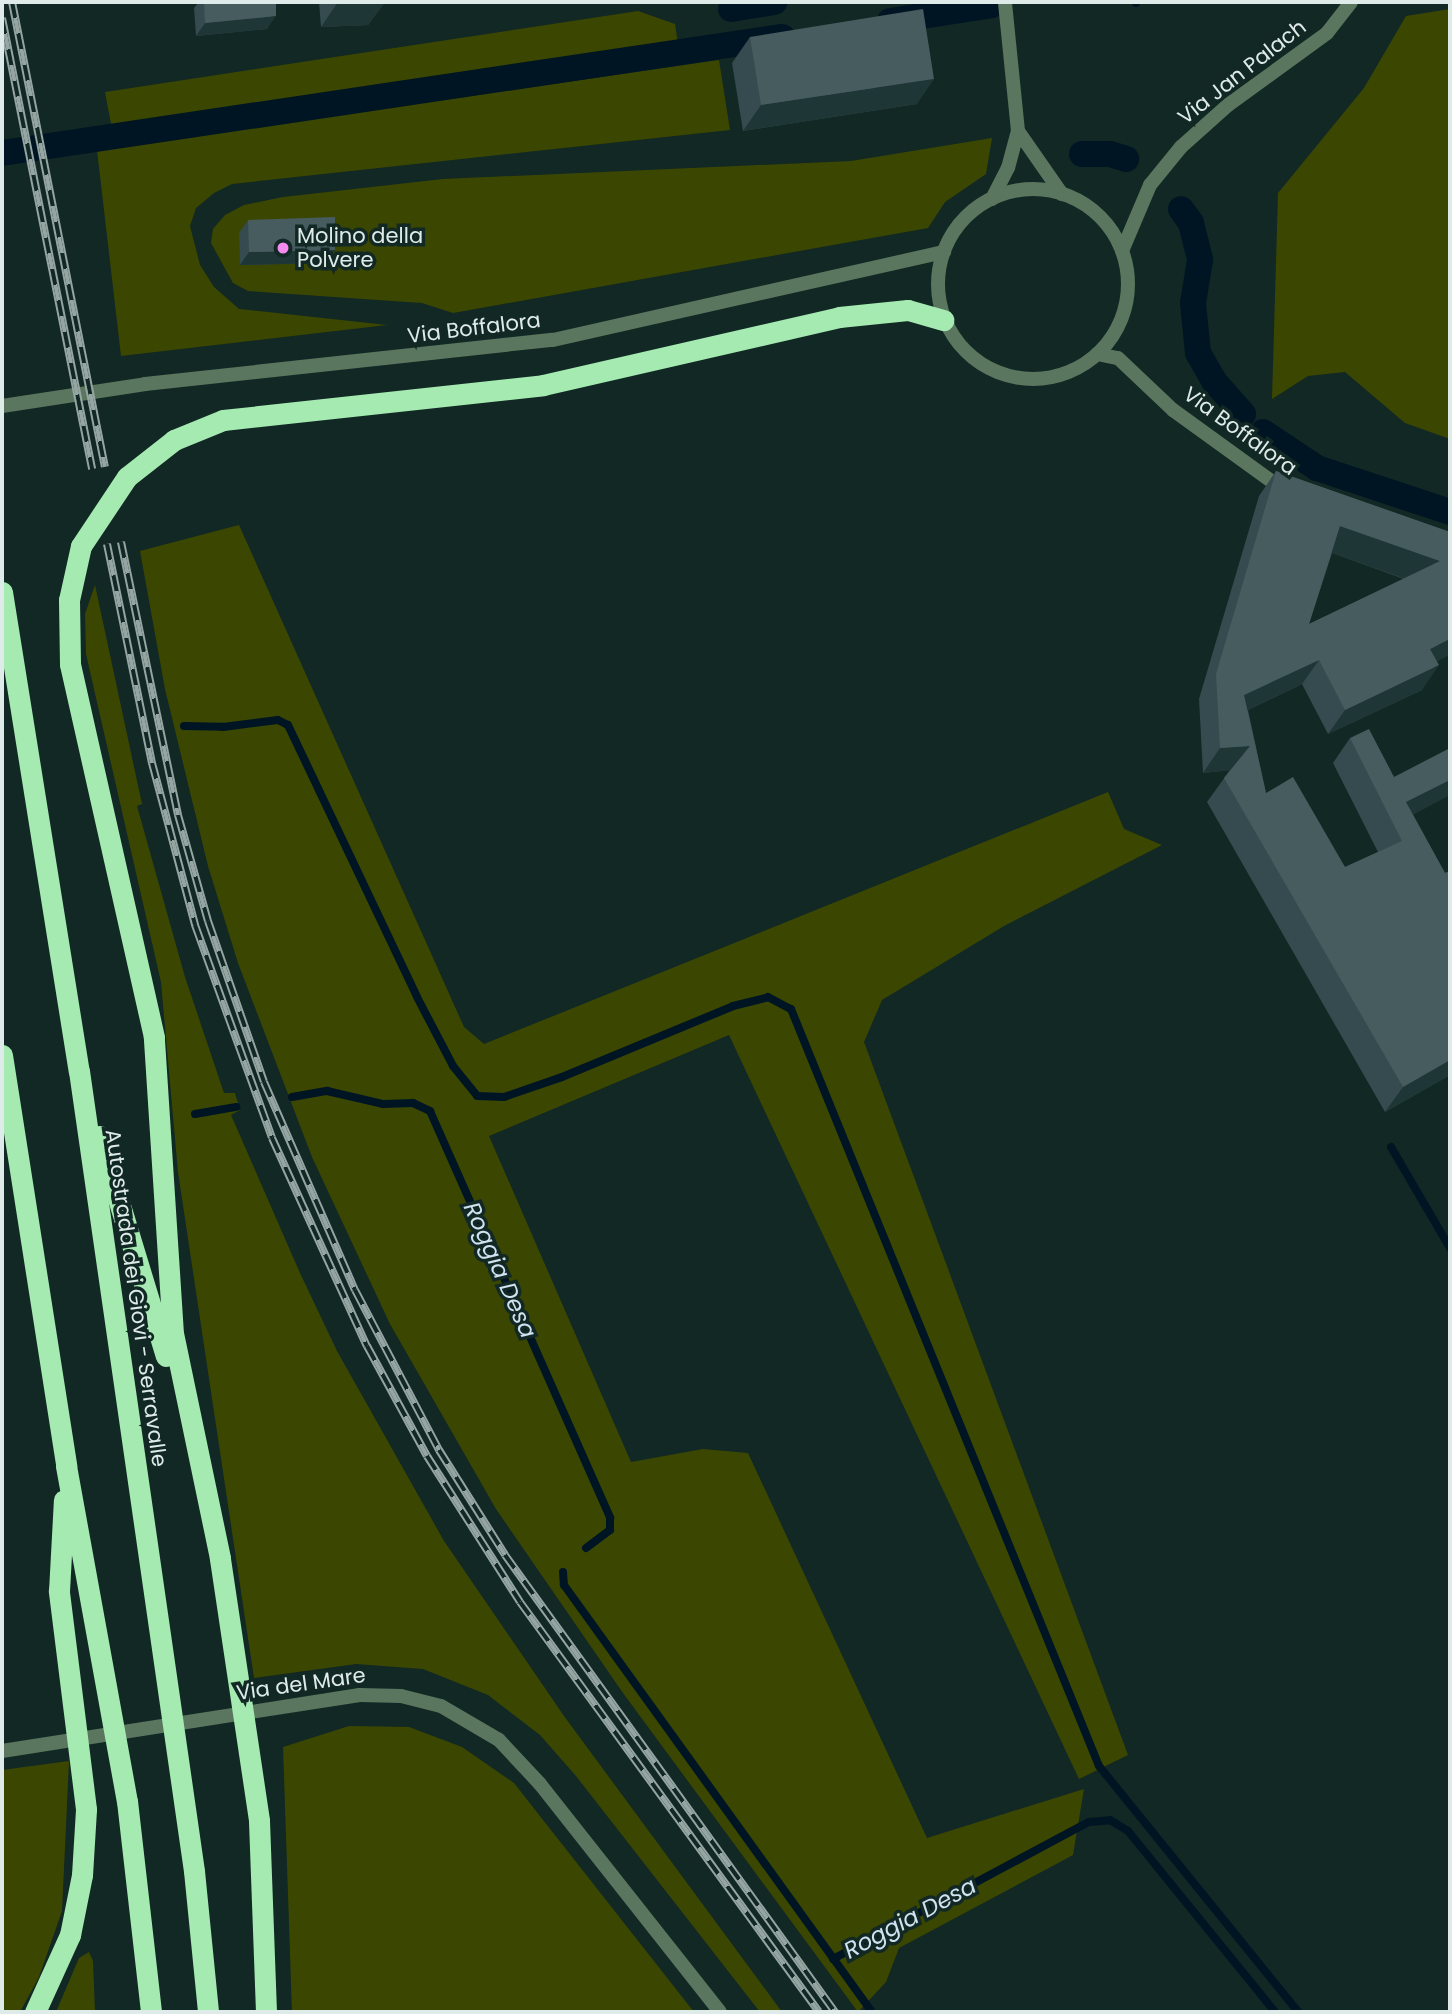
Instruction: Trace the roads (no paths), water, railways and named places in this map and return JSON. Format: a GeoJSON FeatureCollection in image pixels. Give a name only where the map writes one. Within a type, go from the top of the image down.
{"type":"FeatureCollection","features":[{"type":"Feature","properties":{"kind":"highway"},"geometry":{"type":"LineString","coordinates":[[266,2012],[258,1820],[220,1558],[173,1334],[154,1037],[70,664],[69,600],[81,546],[127,477],[174,440],[223,420],[543,385],[839,317],[908,310],[944,320]]}},
{"type":"Feature","properties":{"kind":"highway","name":"Autostrada dei Giovi - Serravalle"},"geometry":{"type":"LineString","coordinates":[[2,592],[79,1071],[194,1871],[208,2012]]}},
{"type":"Feature","properties":{"kind":"highway"},"geometry":{"type":"LineString","coordinates":[[2,1055],[66,1466],[127,1801],[151,2012]]}},
{"type":"Feature","properties":{"kind":"highway"},"geometry":{"type":"LineString","coordinates":[[79,1071],[195,1449]]}},
{"type":"Feature","properties":{"kind":"highway"},"geometry":{"type":"LineString","coordinates":[[35,2012],[70,1935],[86,1809],[59,1591],[66,1466]]}},
{"type":"Feature","properties":{"kind":"street"},"geometry":{"type":"LineString","coordinates":[[992,199],[1008,168],[1018,131],[1005,2]]}},
{"type":"Feature","properties":{"kind":"street","name":"Via Jan Palach"},"geometry":{"type":"LineString","coordinates":[[1122,251],[1150,184],[1181,147],[1228,104],[1339,22],[1351,2]]}},
{"type":"Feature","properties":{"kind":"street"},"geometry":{"type":"LineString","coordinates":[[1018,131],[1062,194]]}},
{"type":"Feature","properties":{"kind":"street"},"geometry":{"type":"LineString","coordinates":[[1024,189],[1062,194],[1100,217],[1122,251],[1128,286],[1125,309],[1115,331],[1097,354],[1061,375],[1014,378],[972,358],[944,320],[937,285],[943,252],[962,220],[992,199],[1024,189]]}},
{"type":"Feature","properties":{"kind":"street","name":"Via Boffalora"},"geometry":{"type":"LineString","coordinates":[[2,406],[145,384],[553,340],[943,252]]}},
{"type":"Feature","properties":{"kind":"street","name":"Via Boffalora"},"geometry":{"type":"LineString","coordinates":[[1097,354],[1118,358],[1173,410],[1251,470],[1294,496]]}},
{"type":"Feature","properties":{"kind":"street","name":"Via del Mare"},"geometry":{"type":"LineString","coordinates":[[2,1751],[360,1695],[401,1696],[441,1706],[481,1726],[540,1784],[720,2012]]}},
{"type":"Feature","properties":{"kind":"waterway"},"geometry":{"type":"LineString","coordinates":[[731,9],[774,2]]}},
{"type":"Feature","properties":{"kind":"waterway"},"geometry":{"type":"LineString","coordinates":[[890,21],[992,5]]}},
{"type":"Feature","properties":{"kind":"waterway"},"geometry":{"type":"LineString","coordinates":[[2,153],[782,37]]}},
{"type":"Feature","properties":{"kind":"waterway"},"geometry":{"type":"LineString","coordinates":[[1082,154],[1110,154],[1126,159]]}},
{"type":"Feature","properties":{"kind":"waterway"},"geometry":{"type":"LineString","coordinates":[[1181,209],[1191,223],[1200,260],[1193,303],[1198,353],[1214,381],[1243,414]]}},
{"type":"Feature","properties":{"kind":"waterway"},"geometry":{"type":"LineString","coordinates":[[1263,432],[1317,468],[1450,512]]}},
{"type":"Feature","properties":{"kind":"waterway"},"geometry":{"type":"LineString","coordinates":[[184,726],[223,727],[278,720],[288,725],[417,997],[453,1066],[477,1096],[504,1097],[562,1077],[733,1006],[768,997],[791,1009],[1099,1766],[1298,2012]]}},
{"type":"Feature","properties":{"kind":"waterway","name":"Roggia Desa"},"geometry":{"type":"LineString","coordinates":[[292,1097],[327,1091],[383,1104],[413,1103],[430,1111],[610,1518],[610,1530],[586,1548]]}},
{"type":"Feature","properties":{"kind":"waterway","name":"Roggia Desa"},"geometry":{"type":"LineString","coordinates":[[195,1114],[236,1107]]}},
{"type":"Feature","properties":{"kind":"waterway"},"geometry":{"type":"LineString","coordinates":[[1391,1147],[1450,1248]]}},
{"type":"Feature","properties":{"kind":"waterway","name":"Roggia Desa"},"geometry":{"type":"LineString","coordinates":[[563,1572],[564,1585],[872,2012]]}},
{"type":"Feature","properties":{"kind":"waterway","name":"Roggia Desa"},"geometry":{"type":"LineString","coordinates":[[833,1959],[1089,1822],[1110,1820],[1128,1831],[1275,2012]]}},
{"type":"Feature","properties":{"kind":"railway"},"geometry":{"type":"LineString","coordinates":[[12,2],[105,467]]}},
{"type":"Feature","properties":{"kind":"railway"},"geometry":{"type":"LineString","coordinates":[[2,18],[92,469]]}},
{"type":"Feature","properties":{"kind":"railway"},"geometry":{"type":"LineString","coordinates":[[121,542],[178,815],[208,921],[264,1082],[355,1290],[439,1450],[505,1555],[835,2012]]}},
{"type":"Feature","properties":{"kind":"railway"},"geometry":{"type":"LineString","coordinates":[[107,544],[152,763],[195,925],[272,1138],[367,1346],[427,1456],[520,1602],[819,2012]]}},
{"type":"Feature","properties":{"kind":"place","name":"Molino della Polvere"},"geometry":{"type":"Point","coordinates":[283,248]}}]}
